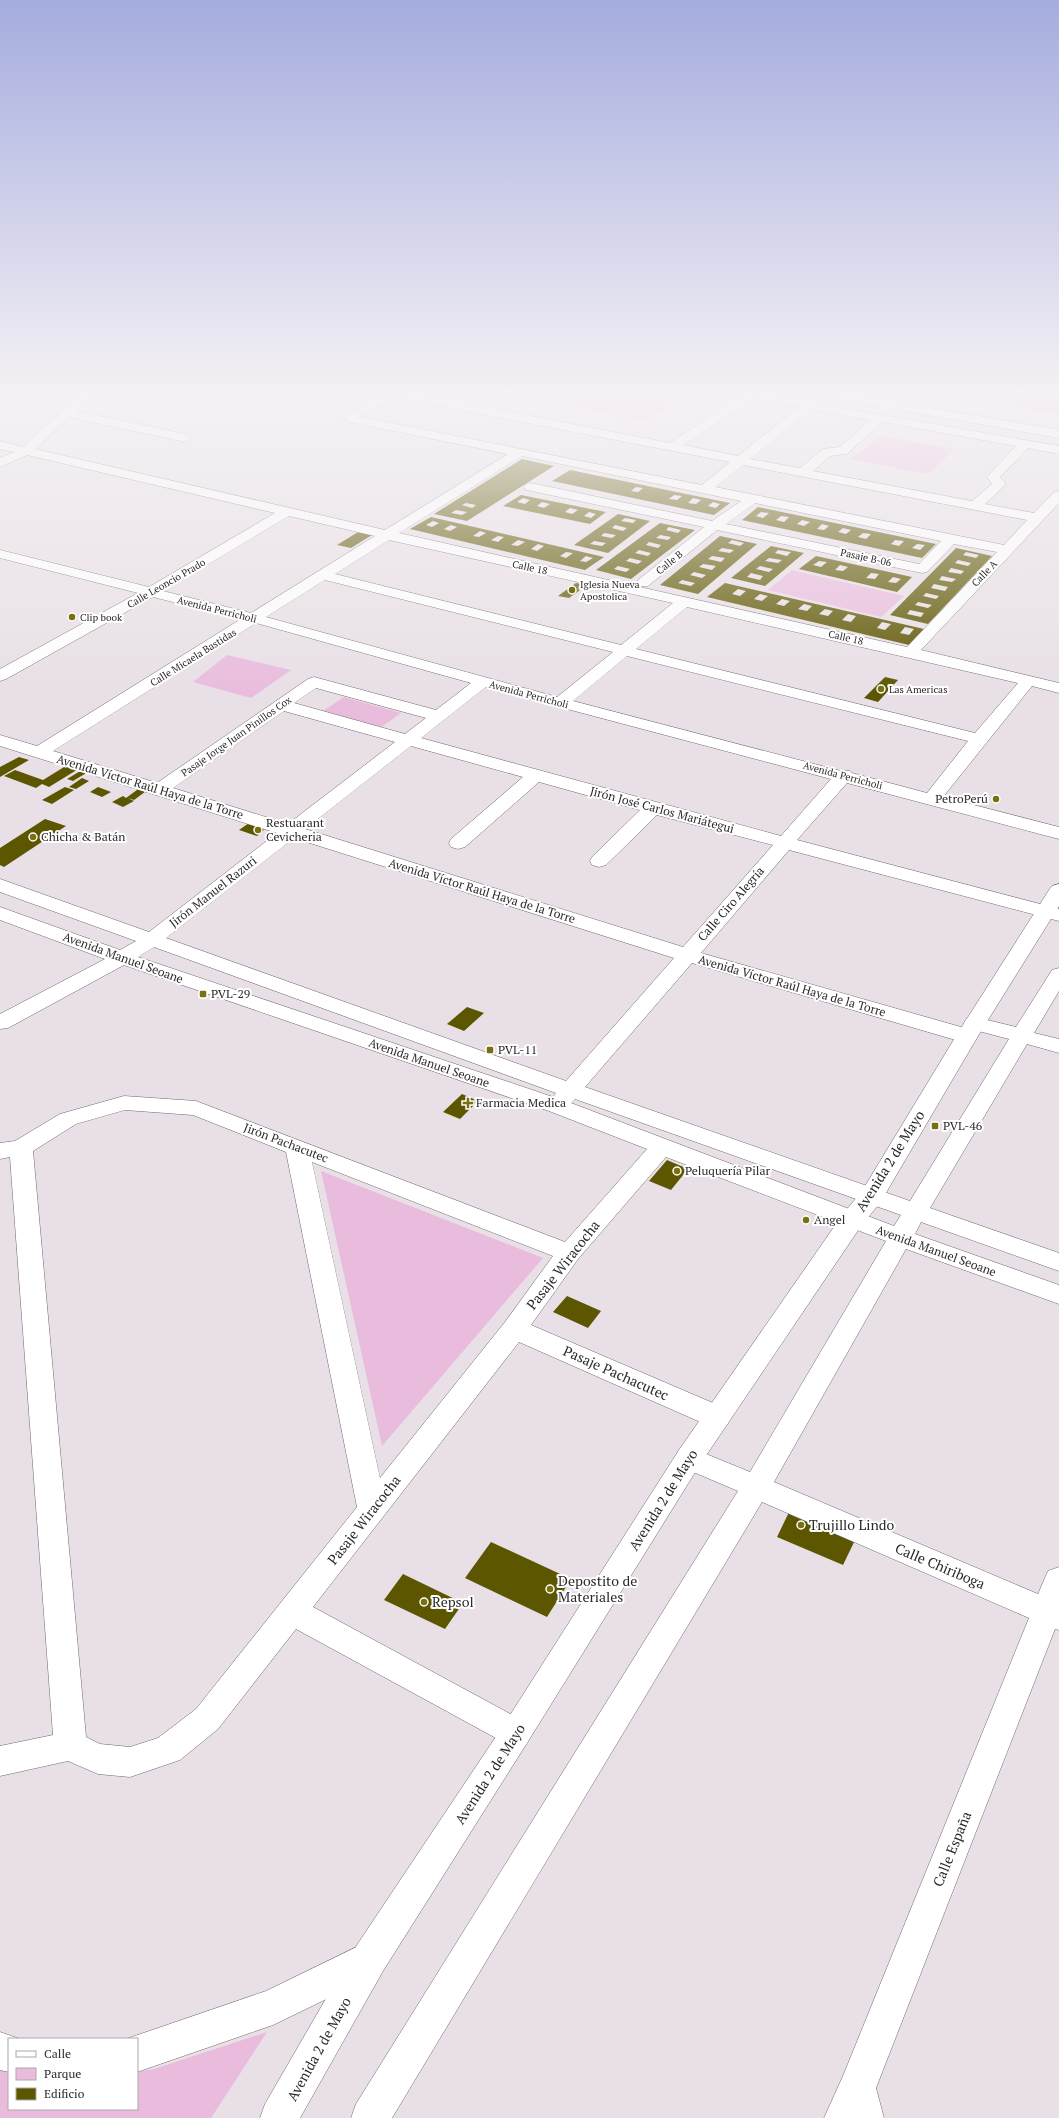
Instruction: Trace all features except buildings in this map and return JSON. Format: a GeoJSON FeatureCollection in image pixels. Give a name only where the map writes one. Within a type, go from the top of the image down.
{"type":"FeatureCollection","features":[{"type":"Feature","properties":{"kind":"main road","name":"Calle 18"},"geometry":{"type":"LineString","coordinates":[[217,495],[387,535],[910,652],[1028,682],[1059,688]]}},
{"type":"Feature","properties":{"kind":"main road","name":"Calle Micaela Bastidas"},"geometry":{"type":"LineString","coordinates":[[39,752],[451,495]]}},
{"type":"Feature","properties":{"kind":"main road","name":"Pasaje B-06"},"geometry":{"type":"LineString","coordinates":[[569,495],[922,569],[952,539]]}},
{"type":"Feature","properties":{"kind":"main road"},"geometry":{"type":"LineString","coordinates":[[730,495],[1007,550]]}},
{"type":"Feature","properties":{"kind":"main road"},"geometry":{"type":"LineString","coordinates":[[916,495],[1037,518]]}},
{"type":"Feature","properties":{"kind":"main road"},"geometry":{"type":"LineString","coordinates":[[975,506],[987,495]]}},
{"type":"Feature","properties":{"kind":"main road","name":"Calle A"},"geometry":{"type":"LineString","coordinates":[[910,652],[1059,495]]}},
{"type":"Feature","properties":{"kind":"main road","name":"Calle B"},"geometry":{"type":"LineString","coordinates":[[643,583],[715,525],[752,499]]}},
{"type":"Feature","properties":{"kind":"main road","name":"Calle Leoncio Prado"},"geometry":{"type":"LineString","coordinates":[[0,676],[151,592],[288,511]]}},
{"type":"Feature","properties":{"kind":"main road","name":"Avenida Perricholi"},"geometry":{"type":"LineString","coordinates":[[0,554],[253,618],[483,682],[844,775],[1059,833]]}},
{"type":"Feature","properties":{"kind":"main road"},"geometry":{"type":"LineString","coordinates":[[323,575],[979,739]]}},
{"type":"Feature","properties":{"kind":"main road"},"geometry":{"type":"LineString","coordinates":[[561,702],[685,601]]}},
{"type":"Feature","properties":{"kind":"main road","name":"Pasaje Jorge Juan Pinillos Cox"},"geometry":{"type":"LineString","coordinates":[[158,790],[314,682],[438,716]]}},
{"type":"Feature","properties":{"kind":"main road","name":"Jirón Manuel Razuri"},"geometry":{"type":"LineString","coordinates":[[0,1023],[122,958],[151,940],[483,682]]}},
{"type":"Feature","properties":{"kind":"main road"},"geometry":{"type":"LineString","coordinates":[[932,799],[979,739],[1028,682]]}},
{"type":"Feature","properties":{"kind":"main road","name":"Jirón José Carlos Mariátegui"},"geometry":{"type":"LineString","coordinates":[[282,705],[653,808],[1052,913]]}},
{"type":"Feature","properties":{"kind":"main road","name":"Avenida Víctor Raúl Haya de la Torre"},"geometry":{"type":"LineString","coordinates":[[0,740],[687,955],[971,1030],[1022,1036],[1059,1046]]}},
{"type":"Feature","properties":{"kind":"main road","name":"Calle Ciro Alegría"},"geometry":{"type":"LineString","coordinates":[[564,1098],[844,775]]}},
{"type":"Feature","properties":{"kind":"main road"},"geometry":{"type":"LineString","coordinates":[[458,843],[535,776]]}},
{"type":"Feature","properties":{"kind":"main road"},"geometry":{"type":"LineString","coordinates":[[599,861],[653,808]]}},
{"type":"Feature","properties":{"kind":"main road","name":"Avenida Manuel Seoane"},"geometry":{"type":"LineString","coordinates":[[0,885],[151,940],[564,1098],[661,1148],[900,1238],[1059,1295]]}},
{"type":"Feature","properties":{"kind":"main road","name":"Avenida 2 de Mayo"},"geometry":{"type":"LineString","coordinates":[[280,2118],[370,1958],[516,1733],[689,1458],[852,1220],[871,1197],[971,1030],[1052,913],[1059,890]]}},
{"type":"Feature","properties":{"kind":"main road","name":"Avenida Manuel Seoane"},"geometry":{"type":"LineString","coordinates":[[0,913],[122,958],[871,1197],[1059,1262]]}},
{"type":"Feature","properties":{"kind":"main road"},"geometry":{"type":"LineString","coordinates":[[370,2118],[756,1487],[915,1212],[1059,974]]}},
{"type":"Feature","properties":{"kind":"main road","name":"Jirón Pachacutec"},"geometry":{"type":"LineString","coordinates":[[11,1150],[68,1120],[124,1103],[196,1108],[569,1253]]}},
{"type":"Feature","properties":{"kind":"main road"},"geometry":{"type":"LineString","coordinates":[[298,1147],[372,1509]]}},
{"type":"Feature","properties":{"kind":"main road","name":"Pasaje Wiracocha"},"geometry":{"type":"LineString","coordinates":[[70,1746],[98,1759],[130,1762],[168,1749],[207,1719],[514,1329],[569,1253],[661,1148]]}},
{"type":"Feature","properties":{"kind":"main road"},"geometry":{"type":"LineString","coordinates":[[0,1761],[70,1746],[11,1150]]}},
{"type":"Feature","properties":{"kind":"main road","name":"Pasaje Pachacutec"},"geometry":{"type":"LineString","coordinates":[[514,1329],[717,1417]]}},
{"type":"Feature","properties":{"kind":"main road","name":"Calle Chiriboga"},"geometry":{"type":"LineString","coordinates":[[689,1458],[1052,1614]]}},
{"type":"Feature","properties":{"kind":"main road","name":"Calle España"},"geometry":{"type":"LineString","coordinates":[[855,2108],[1052,1614],[1059,1580]]}},
{"type":"Feature","properties":{"kind":"main road"},"geometry":{"type":"LineString","coordinates":[[292,1611],[516,1733]]}},
{"type":"Feature","properties":{"kind":"main road"},"geometry":{"type":"LineString","coordinates":[[138,2053],[273,2007],[370,1958]]}},
{"type":"Feature","properties":{"kind":"green space"},"geometry":{"type":"Polygon","coordinates":[[[792,570],[904,596],[881,617],[768,590],[792,570]]]}},
{"type":"Feature","properties":{"kind":"green space"},"geometry":{"type":"Polygon","coordinates":[[[227,655],[291,670],[251,698],[193,682],[227,655]]]}},
{"type":"Feature","properties":{"kind":"green space"},"geometry":{"type":"Polygon","coordinates":[[[344,697],[401,713],[380,728],[323,711],[344,697]]]}},
{"type":"Feature","properties":{"kind":"green space"},"geometry":{"type":"Polygon","coordinates":[[[321,1171],[543,1258],[382,1446],[321,1171]]]}},
{"type":"Feature","properties":{"kind":"green space"},"geometry":{"type":"Polygon","coordinates":[[[267,2032],[211,2118],[0,2118],[0,2068],[8,2071],[8,2110],[138,2110],[138,2072],[154,2069],[267,2032]]]}},
{"type":"Feature","properties":{"kind":"place","name":"Iglesia Nueva Apostolica"},"geometry":{"type":"Point","coordinates":[572,590]}},
{"type":"Feature","properties":{"kind":"place","name":"Clip book"},"geometry":{"type":"Point","coordinates":[72,617]}},
{"type":"Feature","properties":{"kind":"place","name":"Las Americas"},"geometry":{"type":"Point","coordinates":[881,689]}},
{"type":"Feature","properties":{"kind":"place","name":"PetroPerú"},"geometry":{"type":"Point","coordinates":[996,799]}},
{"type":"Feature","properties":{"kind":"place","name":"Restuarant Cevicheria"},"geometry":{"type":"Point","coordinates":[258,830]}},
{"type":"Feature","properties":{"kind":"place","name":"Chicha & Batán"},"geometry":{"type":"Point","coordinates":[33,837]}},
{"type":"Feature","properties":{"kind":"place","name":"PVL-29"},"geometry":{"type":"Point","coordinates":[203,994]}},
{"type":"Feature","properties":{"kind":"place","name":"PVL-11"},"geometry":{"type":"Point","coordinates":[490,1050]}},
{"type":"Feature","properties":{"kind":"place","name":"Farmacia Medica"},"geometry":{"type":"Point","coordinates":[468,1103]}},
{"type":"Feature","properties":{"kind":"place","name":"PVL-46"},"geometry":{"type":"Point","coordinates":[935,1126]}},
{"type":"Feature","properties":{"kind":"place","name":"Peluquería Pilar"},"geometry":{"type":"Point","coordinates":[677,1171]}},
{"type":"Feature","properties":{"kind":"place","name":"Angel"},"geometry":{"type":"Point","coordinates":[806,1220]}},
{"type":"Feature","properties":{"kind":"place","name":"Trujillo Lindo"},"geometry":{"type":"Point","coordinates":[801,1525]}},
{"type":"Feature","properties":{"kind":"place","name":"Depostito de Materiales"},"geometry":{"type":"Point","coordinates":[550,1589]}},
{"type":"Feature","properties":{"kind":"place","name":"Repsol"},"geometry":{"type":"Point","coordinates":[424,1602]}}]}
